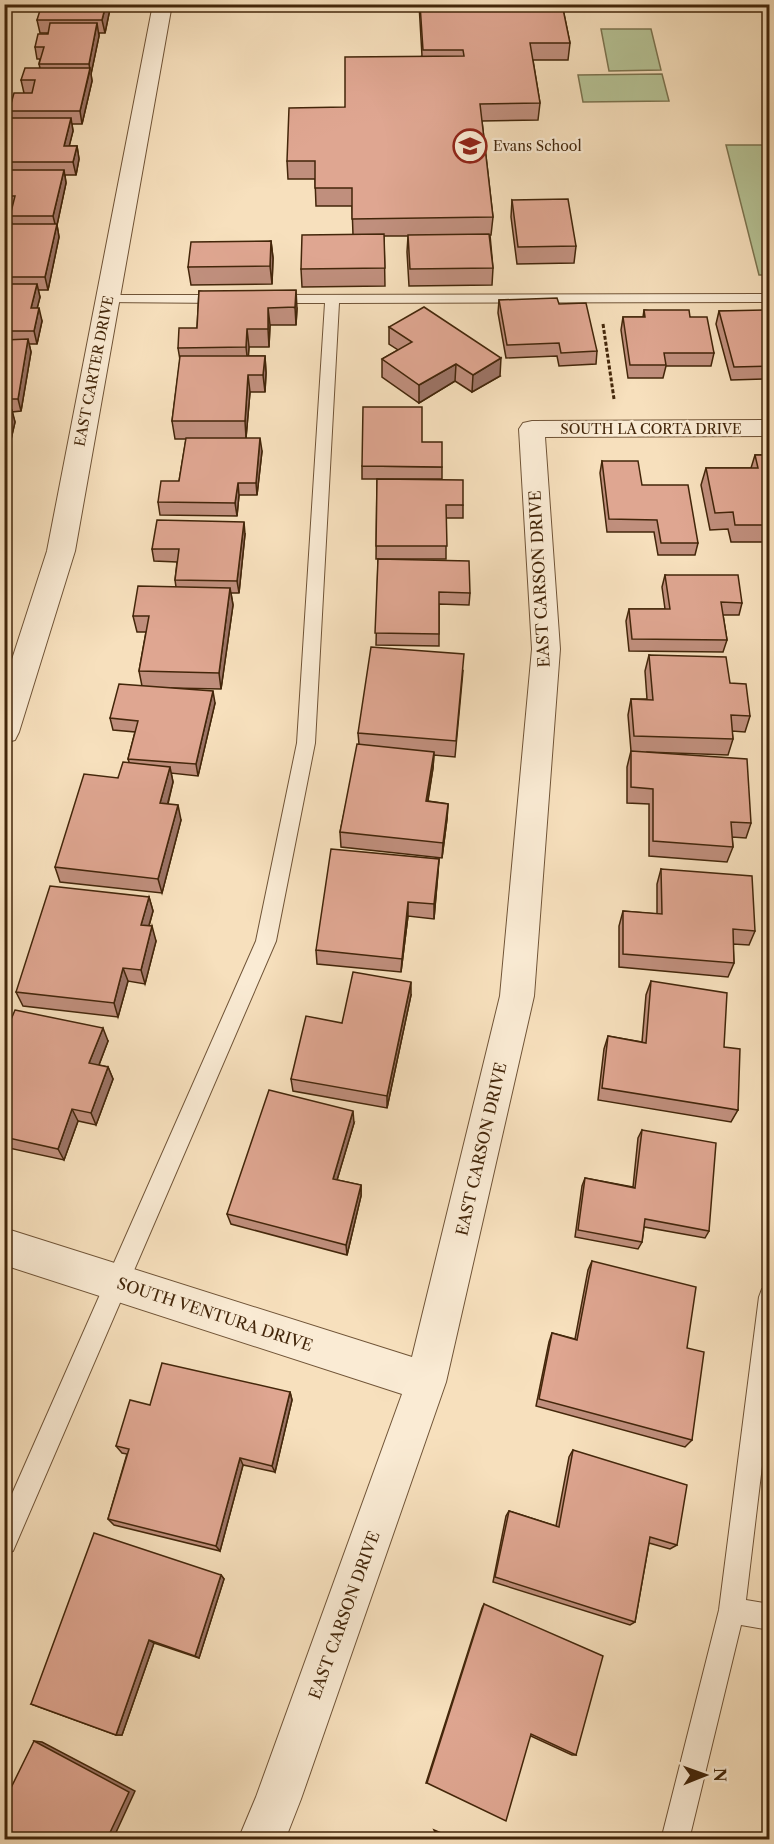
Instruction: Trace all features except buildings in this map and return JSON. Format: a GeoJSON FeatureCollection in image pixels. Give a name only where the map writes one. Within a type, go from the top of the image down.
{"type":"FeatureCollection","features":[{"type":"Feature","properties":{"kind":"street","name":"EAST CARTER DRIVE"},"geometry":{"type":"LineString","coordinates":[[4,732],[61,551],[163,4]]}},
{"type":"Feature","properties":{"kind":"street","name":"SOUTH LA CORTA DRIVE"},"geometry":{"type":"LineString","coordinates":[[532,429],[770,428]]}},
{"type":"Feature","properties":{"kind":"street","name":"EAST CARSON DRIVE"},"geometry":{"type":"LineString","coordinates":[[261,1839],[278,1799],[426,1382],[517,996],[546,650],[532,429]]}},
{"type":"Feature","properties":{"kind":"street","name":"SOUTH VENTURA DRIVE"},"geometry":{"type":"LineString","coordinates":[[4,1246],[426,1382]]}},
{"type":"Feature","properties":{"kind":"lane"},"geometry":{"type":"LineString","coordinates":[[261,299],[770,298]]}},
{"type":"Feature","properties":{"kind":"lane"},"geometry":{"type":"LineString","coordinates":[[107,299],[237,299]]}},
{"type":"Feature","properties":{"kind":"lane"},"geometry":{"type":"LineString","coordinates":[[4,1542],[266,941],[306,743],[332,299]]}},
{"type":"Feature","properties":{"kind":"lane"},"geometry":{"type":"LineString","coordinates":[[675,1839],[732,1610],[770,1297]]}},
{"type":"Feature","properties":{"kind":"lane"},"geometry":{"type":"LineString","coordinates":[[732,1610],[770,1617]]}},
{"type":"Feature","properties":{"kind":"path"},"geometry":{"type":"LineString","coordinates":[[599,299],[615,403]]}},
{"type":"Feature","properties":{"kind":"green space"},"geometry":{"type":"Polygon","coordinates":[[[601,29],[651,29],[661,70],[609,71],[601,29]]]}},
{"type":"Feature","properties":{"kind":"green space"},"geometry":{"type":"Polygon","coordinates":[[[662,74],[669,101],[583,102],[578,75],[662,74]]]}},
{"type":"Feature","properties":{"kind":"green space"},"geometry":{"type":"Polygon","coordinates":[[[726,145],[769,145],[769,275],[759,275],[726,145]]]}},
{"type":"Feature","properties":{"kind":"place","name":"Evans School"},"geometry":{"type":"Point","coordinates":[470,146]}}]}
